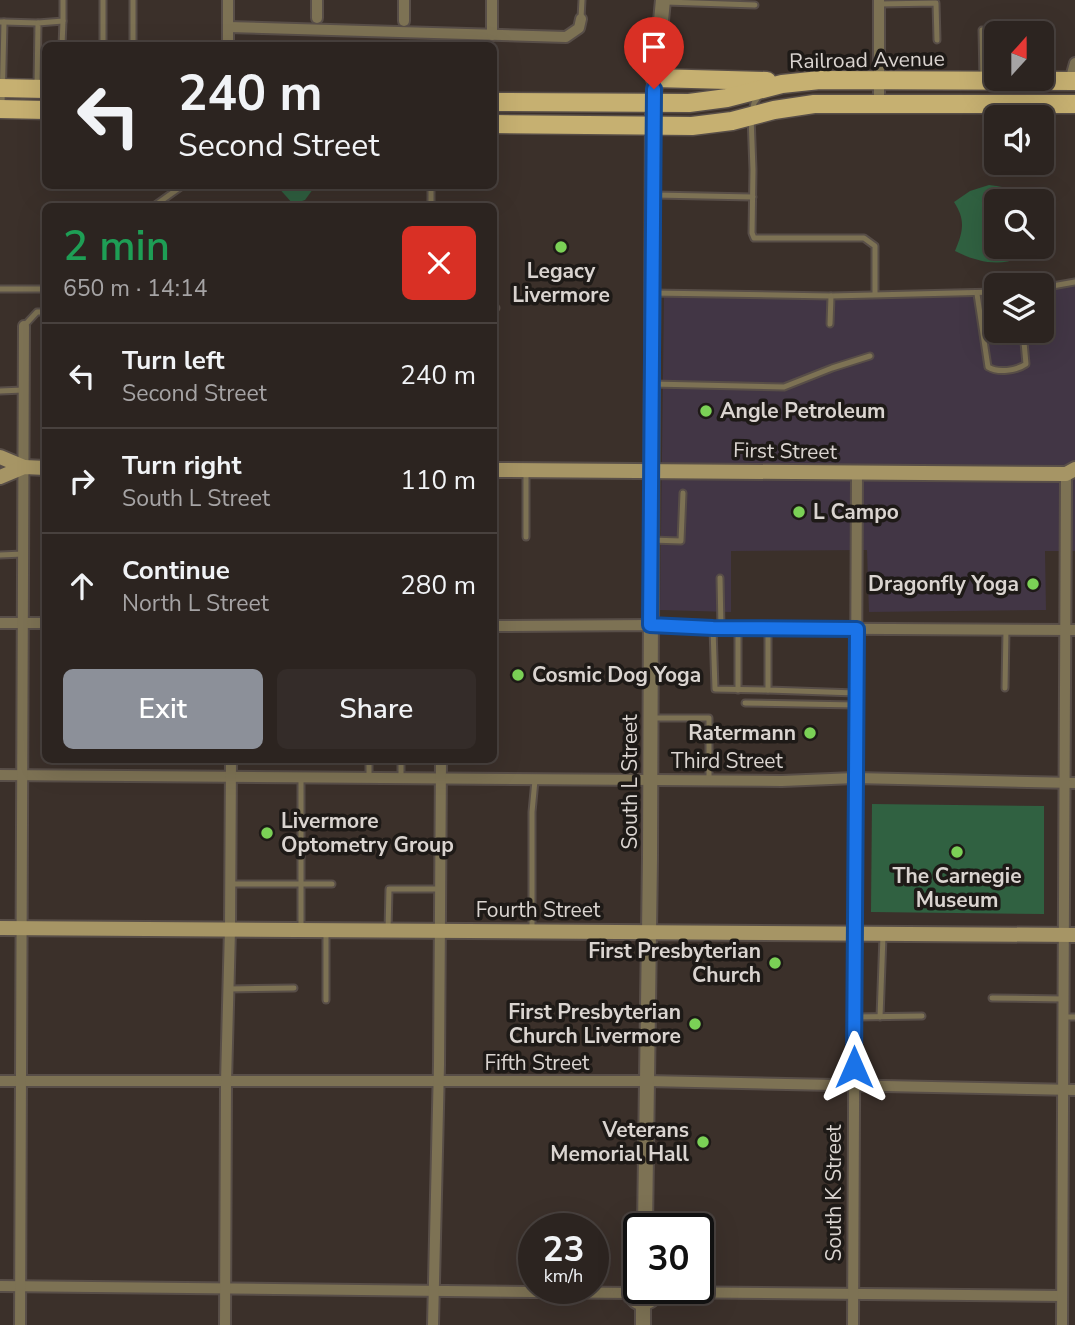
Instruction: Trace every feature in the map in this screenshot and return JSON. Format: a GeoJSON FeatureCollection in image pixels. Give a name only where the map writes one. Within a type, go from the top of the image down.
{"type":"FeatureCollection","features":[{"type":"Feature","properties":{"kind":"main road"},"geometry":{"type":"LineString","coordinates":[[655,78],[802,82]]}},
{"type":"Feature","properties":{"kind":"main road","name":"Railroad Avenue"},"geometry":{"type":"LineString","coordinates":[[497,102],[653,104],[711,101],[802,82],[984,81]]}},
{"type":"Feature","properties":{"kind":"main road","name":"Railroad Avenue"},"geometry":{"type":"LineString","coordinates":[[1054,81],[1072,81]]}},
{"type":"Feature","properties":{"kind":"main road"},"geometry":{"type":"LineString","coordinates":[[1,88],[41,88]]}},
{"type":"Feature","properties":{"kind":"main road","name":"Railroad Avenue"},"geometry":{"type":"LineString","coordinates":[[497,124],[713,124],[814,104],[1075,104]]}},
{"type":"Feature","properties":{"kind":"main road"},"geometry":{"type":"LineString","coordinates":[[1,109],[42,110]]}},
{"type":"Feature","properties":{"kind":"main road"},"geometry":{"type":"LineString","coordinates":[[0,457],[24,467],[42,468]]}},
{"type":"Feature","properties":{"kind":"main road"},"geometry":{"type":"LineString","coordinates":[[0,477],[24,467]]}},
{"type":"Feature","properties":{"kind":"main road","name":"First Street"},"geometry":{"type":"LineString","coordinates":[[497,470],[858,473],[1070,471]]}},
{"type":"Feature","properties":{"kind":"main road","name":"Fourth Street"},"geometry":{"type":"LineString","coordinates":[[0,928],[1069,935]]}},
{"type":"Feature","properties":{"kind":"street"},"geometry":{"type":"LineString","coordinates":[[228,0],[228,42]]}},
{"type":"Feature","properties":{"kind":"street"},"geometry":{"type":"LineString","coordinates":[[317,0],[317,18]]}},
{"type":"Feature","properties":{"kind":"street"},"geometry":{"type":"LineString","coordinates":[[404,0],[404,21]]}},
{"type":"Feature","properties":{"kind":"street"},"geometry":{"type":"LineString","coordinates":[[492,0],[492,35]]}},
{"type":"Feature","properties":{"kind":"street","name":"South L Street"},"geometry":{"type":"LineString","coordinates":[[645,1213],[650,932],[653,104],[663,1]]}},
{"type":"Feature","properties":{"kind":"street"},"geometry":{"type":"LineString","coordinates":[[879,2],[879,103]]}},
{"type":"Feature","properties":{"kind":"street"},"geometry":{"type":"LineString","coordinates":[[228,27],[428,40],[492,35],[566,37],[579,28],[581,19]]}},
{"type":"Feature","properties":{"kind":"street"},"geometry":{"type":"LineString","coordinates":[[1072,81],[1075,63]]}},
{"type":"Feature","properties":{"kind":"street"},"geometry":{"type":"LineString","coordinates":[[20,1325],[24,326]]}},
{"type":"Feature","properties":{"kind":"street"},"geometry":{"type":"LineString","coordinates":[[1062,1325],[1063,1090],[1069,1017],[1063,999],[1069,935],[1070,471]]}},
{"type":"Feature","properties":{"kind":"street","name":"South K Street"},"geometry":{"type":"LineString","coordinates":[[853,1325],[858,473]]}},
{"type":"Feature","properties":{"kind":"street"},"geometry":{"type":"LineString","coordinates":[[0,623],[42,623]]}},
{"type":"Feature","properties":{"kind":"street"},"geometry":{"type":"LineString","coordinates":[[497,626],[1070,630]]}},
{"type":"Feature","properties":{"kind":"street"},"geometry":{"type":"LineString","coordinates":[[225,1325],[231,763]]}},
{"type":"Feature","properties":{"kind":"street"},"geometry":{"type":"LineString","coordinates":[[433,1325],[440,763]]}},
{"type":"Feature","properties":{"kind":"street","name":"Third Street"},"geometry":{"type":"LineString","coordinates":[[0,775],[650,780],[855,778],[1070,783]]}},
{"type":"Feature","properties":{"kind":"street","name":"Fifth Street"},"geometry":{"type":"LineString","coordinates":[[0,1081],[648,1082],[1075,1090]]}},
{"type":"Feature","properties":{"kind":"street"},"geometry":{"type":"LineString","coordinates":[[0,1286],[226,1290],[623,1288]]}},
{"type":"Feature","properties":{"kind":"street"},"geometry":{"type":"LineString","coordinates":[[714,1291],[1062,1296]]}},
{"type":"Feature","properties":{"kind":"street"},"geometry":{"type":"LineString","coordinates":[[643,1304],[643,1325]]}},
{"type":"Feature","properties":{"kind":"lane"},"geometry":{"type":"LineString","coordinates":[[62,42],[63,0]]}},
{"type":"Feature","properties":{"kind":"lane"},"geometry":{"type":"LineString","coordinates":[[103,0],[103,42]]}},
{"type":"Feature","properties":{"kind":"lane"},"geometry":{"type":"LineString","coordinates":[[133,0],[133,42]]}},
{"type":"Feature","properties":{"kind":"lane"},"geometry":{"type":"LineString","coordinates":[[581,19],[582,0]]}},
{"type":"Feature","properties":{"kind":"lane"},"geometry":{"type":"LineString","coordinates":[[663,1],[755,5]]}},
{"type":"Feature","properties":{"kind":"lane"},"geometry":{"type":"LineString","coordinates":[[879,2],[936,3],[937,40]]}},
{"type":"Feature","properties":{"kind":"lane"},"geometry":{"type":"LineString","coordinates":[[1,109],[2,22],[63,21]]}},
{"type":"Feature","properties":{"kind":"lane"},"geometry":{"type":"LineString","coordinates":[[37,23],[41,88]]}},
{"type":"Feature","properties":{"kind":"lane"},"geometry":{"type":"LineString","coordinates":[[982,30],[984,81]]}},
{"type":"Feature","properties":{"kind":"lane"},"geometry":{"type":"LineString","coordinates":[[764,88],[754,103],[751,116],[754,238],[864,238],[871,241],[875,246],[875,294]]}},
{"type":"Feature","properties":{"kind":"lane"},"geometry":{"type":"LineString","coordinates":[[158,203],[178,189]]}},
{"type":"Feature","properties":{"kind":"lane"},"geometry":{"type":"LineString","coordinates":[[653,195],[753,197]]}},
{"type":"Feature","properties":{"kind":"lane"},"geometry":{"type":"LineString","coordinates":[[1054,286],[1075,282]]}},
{"type":"Feature","properties":{"kind":"lane"},"geometry":{"type":"LineString","coordinates":[[0,289],[42,289]]}},
{"type":"Feature","properties":{"kind":"lane"},"geometry":{"type":"LineString","coordinates":[[653,293],[831,296],[984,293]]}},
{"type":"Feature","properties":{"kind":"lane"},"geometry":{"type":"LineString","coordinates":[[977,293],[984,340]]}},
{"type":"Feature","properties":{"kind":"lane"},"geometry":{"type":"LineString","coordinates":[[830,324],[831,296]]}},
{"type":"Feature","properties":{"kind":"lane"},"geometry":{"type":"LineString","coordinates":[[24,326],[37,312],[42,312]]}},
{"type":"Feature","properties":{"kind":"lane"},"geometry":{"type":"LineString","coordinates":[[984,343],[988,367],[994,371],[1020,369],[1026,364],[1024,343]]}},
{"type":"Feature","properties":{"kind":"lane"},"geometry":{"type":"LineString","coordinates":[[652,384],[784,387],[870,356]]}},
{"type":"Feature","properties":{"kind":"lane"},"geometry":{"type":"LineString","coordinates":[[0,391],[23,390]]}},
{"type":"Feature","properties":{"kind":"lane"},"geometry":{"type":"LineString","coordinates":[[526,471],[526,537]]}},
{"type":"Feature","properties":{"kind":"lane"},"geometry":{"type":"LineString","coordinates":[[651,540],[681,541],[682,493]]}},
{"type":"Feature","properties":{"kind":"lane"},"geometry":{"type":"LineString","coordinates":[[0,555],[23,554]]}},
{"type":"Feature","properties":{"kind":"lane"},"geometry":{"type":"LineString","coordinates":[[720,578],[715,689],[856,693]]}},
{"type":"Feature","properties":{"kind":"lane"},"geometry":{"type":"LineString","coordinates":[[737,628],[738,690]]}},
{"type":"Feature","properties":{"kind":"lane"},"geometry":{"type":"LineString","coordinates":[[768,628],[768,690]]}},
{"type":"Feature","properties":{"kind":"lane"},"geometry":{"type":"LineString","coordinates":[[1005,688],[1006,630]]}},
{"type":"Feature","properties":{"kind":"lane"},"geometry":{"type":"LineString","coordinates":[[745,703],[856,705]]}},
{"type":"Feature","properties":{"kind":"lane"},"geometry":{"type":"LineString","coordinates":[[651,718],[709,718],[709,780]]}},
{"type":"Feature","properties":{"kind":"lane"},"geometry":{"type":"LineString","coordinates":[[369,763],[369,778]]}},
{"type":"Feature","properties":{"kind":"lane"},"geometry":{"type":"LineString","coordinates":[[401,763],[401,778]]}},
{"type":"Feature","properties":{"kind":"lane"},"geometry":{"type":"LineString","coordinates":[[301,777],[301,930]]}},
{"type":"Feature","properties":{"kind":"lane"},"geometry":{"type":"LineString","coordinates":[[532,931],[532,813],[535,779]]}},
{"type":"Feature","properties":{"kind":"lane"},"geometry":{"type":"LineString","coordinates":[[231,884],[332,884]]}},
{"type":"Feature","properties":{"kind":"lane"},"geometry":{"type":"LineString","coordinates":[[388,930],[389,889],[440,889]]}},
{"type":"Feature","properties":{"kind":"lane"},"geometry":{"type":"LineString","coordinates":[[326,930],[326,1000]]}},
{"type":"Feature","properties":{"kind":"lane"},"geometry":{"type":"LineString","coordinates":[[880,1017],[883,934]]}},
{"type":"Feature","properties":{"kind":"lane"},"geometry":{"type":"LineString","coordinates":[[229,989],[294,988]]}},
{"type":"Feature","properties":{"kind":"lane"},"geometry":{"type":"LineString","coordinates":[[992,998],[1063,999]]}},
{"type":"Feature","properties":{"kind":"lane"},"geometry":{"type":"LineString","coordinates":[[855,1017],[922,1016]]}},
{"type":"Feature","properties":{"kind":"shaded area"},"geometry":{"type":"Polygon","coordinates":[[[1075,286],[1075,551],[1045,551],[1046,610],[869,612],[867,550],[731,551],[731,612],[660,610],[664,297],[957,297],[984,294],[984,343],[1054,343],[1054,288],[1075,286]]]}},
{"type":"Feature","properties":{"kind":"green space"},"geometry":{"type":"Polygon","coordinates":[[[989,185],[1010,189],[984,189],[984,259],[1014,259],[1005,262],[984,261],[955,251],[962,226],[954,202],[970,191],[989,185]]]}},
{"type":"Feature","properties":{"kind":"green space"},"geometry":{"type":"Polygon","coordinates":[[[280,189],[313,189],[305,200],[292,203],[280,189]]]}},
{"type":"Feature","properties":{"kind":"green space"},"geometry":{"type":"Polygon","coordinates":[[[872,804],[1044,806],[1044,914],[871,912],[872,804]]]}},
{"type":"Feature","properties":{"kind":"place","name":"Legacy Livermore"},"geometry":{"type":"Point","coordinates":[561,247]}},
{"type":"Feature","properties":{"kind":"place","name":"Angle Petroleum"},"geometry":{"type":"Point","coordinates":[706,411]}},
{"type":"Feature","properties":{"kind":"place","name":"L Campo"},"geometry":{"type":"Point","coordinates":[799,512]}},
{"type":"Feature","properties":{"kind":"place","name":"Dragonfly Yoga"},"geometry":{"type":"Point","coordinates":[1033,584]}},
{"type":"Feature","properties":{"kind":"place","name":"Cosmic Dog Yoga"},"geometry":{"type":"Point","coordinates":[518,675]}},
{"type":"Feature","properties":{"kind":"place","name":"Ratermann"},"geometry":{"type":"Point","coordinates":[810,733]}},
{"type":"Feature","properties":{"kind":"place","name":"Livermore Optometry Group"},"geometry":{"type":"Point","coordinates":[267,833]}},
{"type":"Feature","properties":{"kind":"place","name":"The Carnegie Museum"},"geometry":{"type":"Point","coordinates":[957,852]}},
{"type":"Feature","properties":{"kind":"place","name":"First Presbyterian Church"},"geometry":{"type":"Point","coordinates":[775,963]}},
{"type":"Feature","properties":{"kind":"place","name":"First Presbyterian Church Livermore"},"geometry":{"type":"Point","coordinates":[695,1024]}},
{"type":"Feature","properties":{"kind":"place","name":"Veterans Memorial Hall"},"geometry":{"type":"Point","coordinates":[703,1142]}},
{"type":"Feature","properties":{"kind":"route"},"geometry":{"type":"LineString","coordinates":[[654,89],[650,625],[857,629],[854,1067]]}}]}
